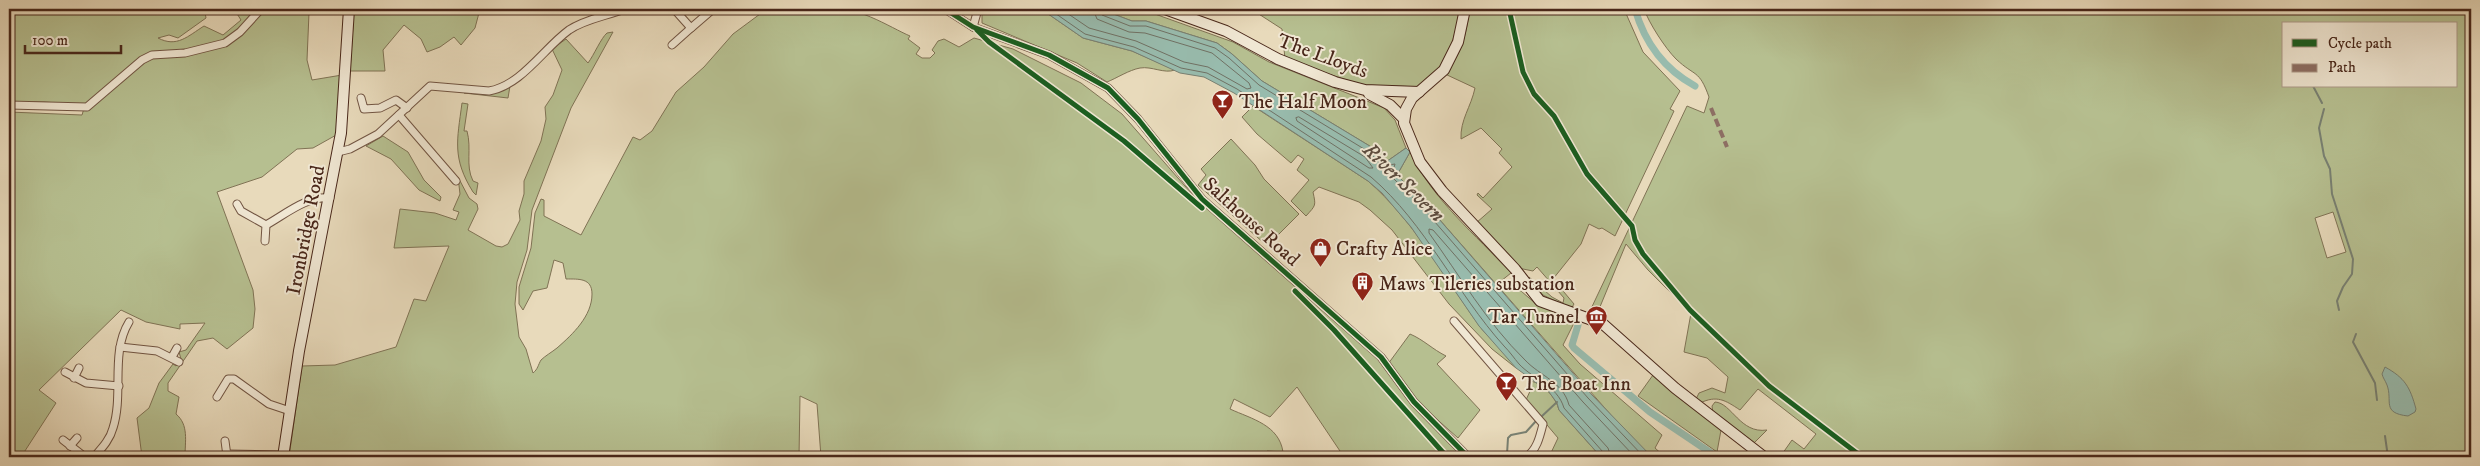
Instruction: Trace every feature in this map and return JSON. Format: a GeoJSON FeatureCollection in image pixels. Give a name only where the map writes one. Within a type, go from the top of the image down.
{"type":"FeatureCollection","features":[{"type":"Feature","properties":{"kind":"street"},"geometry":{"type":"LineString","coordinates":[[9,105],[87,107],[142,60],[152,55],[185,53],[224,42],[240,32],[261,9]]}},
{"type":"Feature","properties":{"kind":"street","name":"Ironbridge Road"},"geometry":{"type":"LineString","coordinates":[[283,456],[304,327],[338,152],[349,9]]}},
{"type":"Feature","properties":{"kind":"street"},"geometry":{"type":"LineString","coordinates":[[338,152],[350,149],[378,134],[432,85],[470,90],[498,89],[513,80],[570,30],[624,9]]}},
{"type":"Feature","properties":{"kind":"street"},"geometry":{"type":"LineString","coordinates":[[674,9],[691,28]]}},
{"type":"Feature","properties":{"kind":"street"},"geometry":{"type":"LineString","coordinates":[[672,45],[713,9]]}},
{"type":"Feature","properties":{"kind":"street","name":"Salthouse Road"},"geometry":{"type":"LineString","coordinates":[[945,9],[973,27],[1049,55],[1108,88],[1138,118],[1202,199],[1381,357],[1414,402],[1468,457]]}},
{"type":"Feature","properties":{"kind":"street"},"geometry":{"type":"LineString","coordinates":[[973,27],[978,9]]}},
{"type":"Feature","properties":{"kind":"street","name":"The Lloyds"},"geometry":{"type":"LineString","coordinates":[[1165,9],[1226,31],[1278,59],[1359,89],[1419,92]]}},
{"type":"Feature","properties":{"kind":"street"},"geometry":{"type":"LineString","coordinates":[[1465,9],[1458,42],[1447,64],[1439,76],[1419,92],[1408,105],[1404,118],[1406,130],[1420,162],[1442,191],[1540,300],[1603,324],[1675,388],[1764,457]]}},
{"type":"Feature","properties":{"kind":"street"},"geometry":{"type":"LineString","coordinates":[[1359,89],[1378,97],[1408,105]]}},
{"type":"Feature","properties":{"kind":"street"},"geometry":{"type":"LineString","coordinates":[[1378,97],[1396,109],[1404,118]]}},
{"type":"Feature","properties":{"kind":"street"},"geometry":{"type":"LineString","coordinates":[[361,98],[364,109],[380,108],[396,100],[407,108]]}},
{"type":"Feature","properties":{"kind":"street"},"geometry":{"type":"LineString","coordinates":[[399,115],[444,174],[456,181]]}},
{"type":"Feature","properties":{"kind":"street"},"geometry":{"type":"LineString","coordinates":[[266,225],[306,202],[320,197],[330,198]]}},
{"type":"Feature","properties":{"kind":"street"},"geometry":{"type":"LineString","coordinates":[[236,204],[266,225]]}},
{"type":"Feature","properties":{"kind":"street"},"geometry":{"type":"LineString","coordinates":[[265,241],[266,225]]}},
{"type":"Feature","properties":{"kind":"street"},"geometry":{"type":"LineString","coordinates":[[1454,321],[1543,424],[1539,440],[1531,454],[1526,457]]}},
{"type":"Feature","properties":{"kind":"street"},"geometry":{"type":"LineString","coordinates":[[94,457],[110,436],[113,428],[119,386],[120,347],[124,330],[129,322]]}},
{"type":"Feature","properties":{"kind":"street"},"geometry":{"type":"LineString","coordinates":[[115,326],[124,330]]}},
{"type":"Feature","properties":{"kind":"street"},"geometry":{"type":"LineString","coordinates":[[120,347],[157,351],[179,362]]}},
{"type":"Feature","properties":{"kind":"street"},"geometry":{"type":"LineString","coordinates":[[172,357],[177,348]]}},
{"type":"Feature","properties":{"kind":"street"},"geometry":{"type":"LineString","coordinates":[[74,378],[78,368]]}},
{"type":"Feature","properties":{"kind":"street"},"geometry":{"type":"LineString","coordinates":[[64,372],[86,383],[119,386]]}},
{"type":"Feature","properties":{"kind":"street"},"geometry":{"type":"LineString","coordinates":[[217,397],[228,379],[234,379],[269,404],[290,411]]}},
{"type":"Feature","properties":{"kind":"street"},"geometry":{"type":"LineString","coordinates":[[70,446],[77,438]]}},
{"type":"Feature","properties":{"kind":"street"},"geometry":{"type":"LineString","coordinates":[[63,440],[85,457]]}},
{"type":"Feature","properties":{"kind":"street"},"geometry":{"type":"LineString","coordinates":[[225,441],[227,455],[283,456]]}},
{"type":"Feature","properties":{"kind":"green space"},"geometry":{"type":"Polygon","coordinates":[[[9,9],[210,9],[205,12],[206,18],[178,38],[169,35],[158,38],[171,42],[182,40],[204,26],[223,35],[241,20],[234,9],[343,9],[309,13],[307,60],[312,80],[342,75],[338,134],[313,148],[297,149],[262,177],[217,192],[253,290],[255,309],[253,328],[227,349],[213,338],[197,341],[168,383],[168,391],[179,397],[176,414],[185,428],[185,457],[142,457],[137,418],[149,408],[159,383],[173,364],[176,366],[181,359],[179,352],[186,350],[205,323],[180,324],[180,329],[146,322],[121,310],[39,390],[56,403],[21,457],[9,457],[9,112],[82,115],[85,105],[9,102],[9,9]]]}},
{"type":"Feature","properties":{"kind":"green space"},"geometry":{"type":"Polygon","coordinates":[[[354,9],[480,9],[475,28],[461,45],[454,37],[440,47],[427,52],[421,39],[404,25],[383,50],[385,71],[350,71],[354,9]]]}},
{"type":"Feature","properties":{"kind":"green space"},"geometry":{"type":"Polygon","coordinates":[[[742,9],[761,9],[767,11],[774,9],[826,9],[832,13],[840,10],[849,10],[871,17],[910,36],[908,39],[920,48],[916,54],[922,58],[930,58],[935,53],[932,50],[938,41],[944,39],[959,47],[974,38],[1013,49],[1081,83],[1122,114],[1192,194],[1379,360],[1415,405],[1463,457],[1344,457],[1297,387],[1270,417],[1234,399],[1230,409],[1263,424],[1276,435],[1283,452],[1267,451],[1266,457],[821,457],[817,404],[800,396],[799,457],[289,457],[302,366],[335,365],[396,347],[414,299],[426,301],[449,246],[394,248],[400,209],[435,213],[456,220],[459,212],[453,210],[460,194],[458,177],[469,198],[477,204],[478,209],[468,230],[496,246],[502,247],[508,244],[520,220],[519,211],[524,194],[524,181],[541,141],[546,119],[545,107],[553,95],[562,70],[552,49],[566,39],[588,63],[605,35],[613,32],[571,108],[532,210],[527,250],[517,282],[515,304],[519,337],[526,349],[533,373],[541,360],[575,331],[589,310],[592,294],[590,285],[584,280],[566,279],[563,263],[554,260],[547,288],[533,291],[523,310],[519,304],[519,287],[531,248],[535,213],[541,199],[544,200],[544,216],[581,235],[633,137],[640,140],[652,131],[676,92],[704,67],[733,34],[760,14],[742,9]]]}},
{"type":"Feature","properties":{"kind":"green space"},"geometry":{"type":"Polygon","coordinates":[[[982,9],[1041,9],[1083,38],[1132,51],[1175,70],[1140,68],[1107,82],[1077,63],[982,23],[982,9]]]}},
{"type":"Feature","properties":{"kind":"green space"},"geometry":{"type":"Polygon","coordinates":[[[1100,9],[1141,9],[1233,42],[1269,62],[1384,108],[1395,120],[1406,148],[1386,162],[1373,148],[1262,81],[1217,43],[1146,21],[1132,21],[1100,9]]]}},
{"type":"Feature","properties":{"kind":"green space"},"geometry":{"type":"Polygon","coordinates":[[[1251,9],[1451,9],[1461,11],[1452,43],[1434,78],[1423,87],[1361,85],[1285,59],[1282,29],[1251,9]]]}},
{"type":"Feature","properties":{"kind":"green space"},"geometry":{"type":"Polygon","coordinates":[[[1470,9],[1624,9],[1643,52],[1680,91],[1670,109],[1674,111],[1615,236],[1602,228],[1599,229],[1589,224],[1581,244],[1553,279],[1574,304],[1571,309],[1543,295],[1529,277],[1552,297],[1563,303],[1564,298],[1537,267],[1533,271],[1518,268],[1476,223],[1492,209],[1477,195],[1478,193],[1483,198],[1512,167],[1499,153],[1502,149],[1481,128],[1461,139],[1462,126],[1475,88],[1445,74],[1456,58],[1462,43],[1470,9]]]}},
{"type":"Feature","properties":{"kind":"green space"},"geometry":{"type":"Polygon","coordinates":[[[1644,9],[2471,9],[2471,457],[1780,457],[1792,440],[1804,449],[1816,434],[1758,389],[1740,410],[1721,400],[1711,399],[1700,403],[1696,399],[1699,393],[1712,388],[1725,393],[1728,377],[1707,358],[1684,352],[1691,313],[1648,270],[1626,244],[1597,314],[1589,313],[1687,106],[1704,113],[1709,97],[1699,77],[1676,59],[1658,35],[1644,9]],[[2333,212],[2315,218],[2327,258],[2346,252],[2333,212]]]}},
{"type":"Feature","properties":{"kind":"green space"},"geometry":{"type":"Polygon","coordinates":[[[510,86],[508,98],[464,93],[493,92],[510,86]]]}},
{"type":"Feature","properties":{"kind":"green space"},"geometry":{"type":"Polygon","coordinates":[[[462,103],[468,104],[464,131],[467,131],[469,144],[469,169],[473,181],[478,183],[476,195],[466,180],[459,159],[458,139],[462,103]]]}},
{"type":"Feature","properties":{"kind":"green space"},"geometry":{"type":"Polygon","coordinates":[[[1253,106],[1368,181],[1400,213],[1482,330],[1508,356],[1516,368],[1492,349],[1449,304],[1392,230],[1359,202],[1319,187],[1313,192],[1314,205],[1306,216],[1291,201],[1309,180],[1297,170],[1304,159],[1298,155],[1291,163],[1257,134],[1242,117],[1253,106]]]}},
{"type":"Feature","properties":{"kind":"green space"},"geometry":{"type":"Polygon","coordinates":[[[383,136],[408,152],[424,180],[441,197],[440,201],[419,190],[391,159],[366,146],[383,136]]]}},
{"type":"Feature","properties":{"kind":"green space"},"geometry":{"type":"Polygon","coordinates":[[[1231,139],[1255,165],[1264,179],[1299,214],[1270,243],[1265,244],[1198,185],[1206,175],[1201,169],[1231,139]]]}},
{"type":"Feature","properties":{"kind":"green space"},"geometry":{"type":"Polygon","coordinates":[[[1410,152],[1419,169],[1442,201],[1511,273],[1501,281],[1521,291],[1536,304],[1576,319],[1563,345],[1580,364],[1662,435],[1655,448],[1665,457],[1652,457],[1632,439],[1425,203],[1397,175],[1410,152]]]}},
{"type":"Feature","properties":{"kind":"green space"},"geometry":{"type":"Polygon","coordinates":[[[1410,334],[1446,356],[1437,364],[1480,410],[1458,438],[1422,406],[1388,364],[1410,334]]]}},
{"type":"Feature","properties":{"kind":"green space"},"geometry":{"type":"Polygon","coordinates":[[[1653,375],[1721,430],[1717,452],[1638,396],[1653,375]]]}},
{"type":"Feature","properties":{"kind":"green space"},"geometry":{"type":"Polygon","coordinates":[[[1531,381],[1549,392],[1559,410],[1601,457],[1549,457],[1558,438],[1526,400],[1531,389],[1531,381]]]}},
{"type":"Feature","properties":{"kind":"green space"},"geometry":{"type":"Polygon","coordinates":[[[1715,402],[1726,407],[1750,427],[1758,430],[1767,430],[1753,444],[1713,413],[1712,406],[1715,402]]]}},
{"type":"Feature","properties":{"kind":"water","name":"River Severn"},"geometry":{"type":"Polygon","coordinates":[[[1041,9],[1100,9],[1132,21],[1146,21],[1217,43],[1262,81],[1373,148],[1386,162],[1406,148],[1410,152],[1397,175],[1425,203],[1592,395],[1652,457],[1601,457],[1559,410],[1557,403],[1549,392],[1516,368],[1479,326],[1411,227],[1382,193],[1368,181],[1234,93],[1204,77],[1180,73],[1132,51],[1083,38],[1041,9]]]}},
{"type":"Feature","properties":{"kind":"water"},"geometry":{"type":"Polygon","coordinates":[[[2385,367],[2402,379],[2409,389],[2416,409],[2415,412],[2408,416],[2394,412],[2391,409],[2389,391],[2382,374],[2385,367]]]}},
{"type":"Feature","properties":{"kind":"waterway"},"geometry":{"type":"LineString","coordinates":[[1635,9],[1644,33],[1657,54],[1674,72],[1695,86]]}},
{"type":"Feature","properties":{"kind":"waterway"},"geometry":{"type":"LineString","coordinates":[[2314,88],[2322,103]]}},
{"type":"Feature","properties":{"kind":"waterway"},"geometry":{"type":"LineString","coordinates":[[2324,109],[2319,128],[2324,156],[2330,169],[2332,194],[2353,259],[2352,274],[2343,287],[2337,301],[2339,310]]}},
{"type":"Feature","properties":{"kind":"waterway"},"geometry":{"type":"LineString","coordinates":[[1578,325],[1572,345],[1574,348],[1650,412],[1717,457]]}},
{"type":"Feature","properties":{"kind":"waterway"},"geometry":{"type":"LineString","coordinates":[[2356,334],[2353,342],[2375,383],[2377,400]]}},
{"type":"Feature","properties":{"kind":"waterway"},"geometry":{"type":"LineString","coordinates":[[1541,417],[1557,402]]}},
{"type":"Feature","properties":{"kind":"waterway"},"geometry":{"type":"LineString","coordinates":[[1507,454],[1508,438],[1511,435],[1526,432],[1536,421]]}},
{"type":"Feature","properties":{"kind":"waterway"},"geometry":{"type":"LineString","coordinates":[[2385,436],[2388,457]]}},
{"type":"Feature","properties":{"kind":"marked path"},"geometry":{"type":"LineString","coordinates":[[1711,108],[1727,147]]}},
{"type":"Feature","properties":{"kind":"cycle path"},"geometry":{"type":"LineString","coordinates":[[945,9],[973,27],[1049,55],[1108,88],[1138,119],[1202,199],[1381,357],[1414,402],[1468,457]]}},
{"type":"Feature","properties":{"kind":"cycle path"},"geometry":{"type":"LineString","coordinates":[[1509,9],[1523,72],[1534,94],[1554,116],[1587,174],[1632,226],[1635,240],[1643,254],[1690,310],[1769,386],[1862,457]]}},
{"type":"Feature","properties":{"kind":"cycle path"},"geometry":{"type":"LineString","coordinates":[[977,30],[989,42],[1124,141],[1202,208]]}},
{"type":"Feature","properties":{"kind":"cycle path"},"geometry":{"type":"LineString","coordinates":[[1295,291],[1334,330],[1447,457]]}},
{"type":"Feature","properties":{"kind":"place","name":"The Half Moon"},"geometry":{"type":"Point","coordinates":[1223,120]}},
{"type":"Feature","properties":{"kind":"place","name":"Crafty Alice"},"geometry":{"type":"Point","coordinates":[1320,267]}},
{"type":"Feature","properties":{"kind":"place","name":"Maws Tileries substation"},"geometry":{"type":"Point","coordinates":[1363,302]}},
{"type":"Feature","properties":{"kind":"place","name":"Tar Tunnel"},"geometry":{"type":"Point","coordinates":[1596,335]}},
{"type":"Feature","properties":{"kind":"place","name":"The Boat Inn"},"geometry":{"type":"Point","coordinates":[1506,402]}}]}
